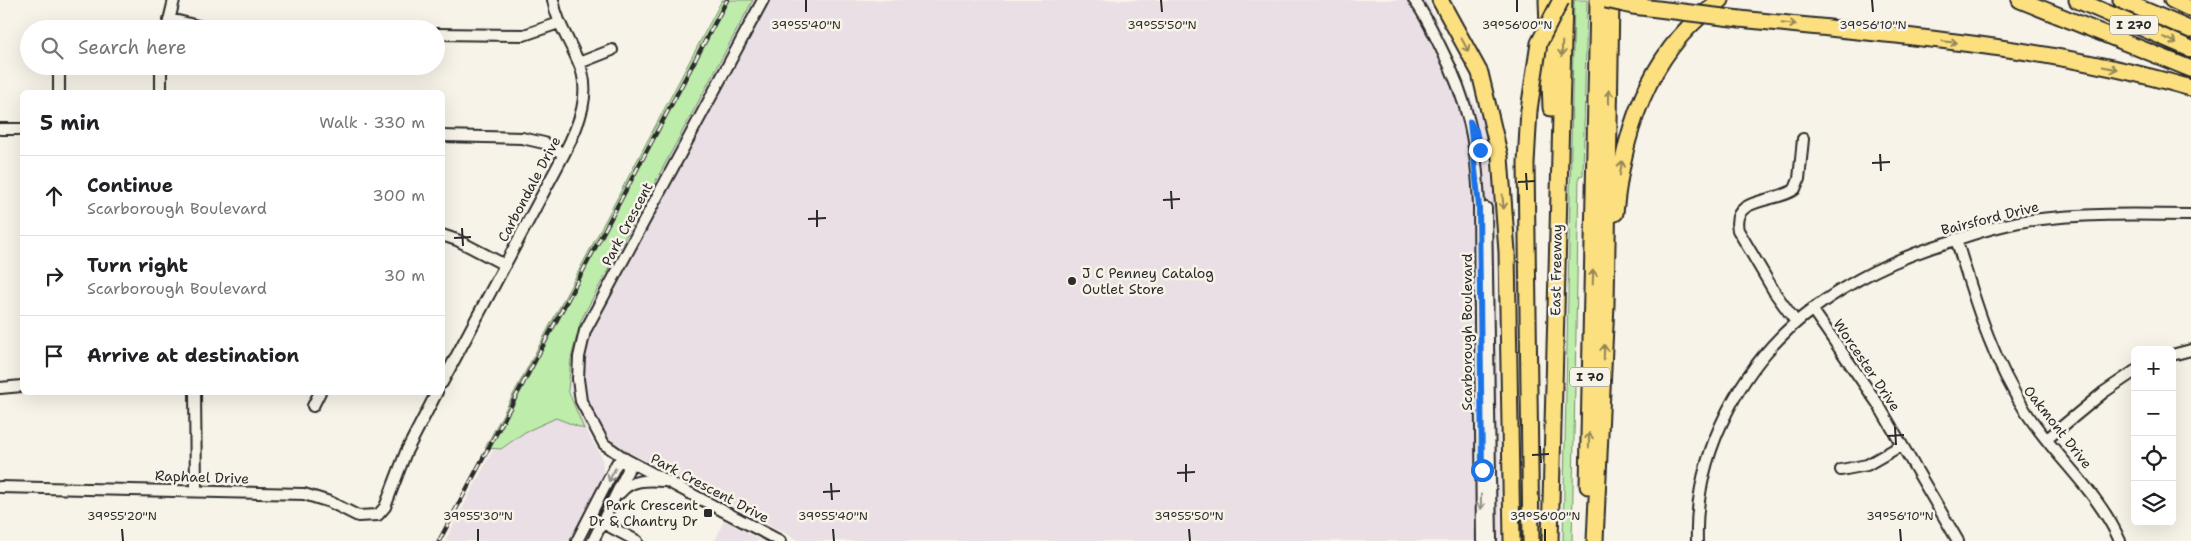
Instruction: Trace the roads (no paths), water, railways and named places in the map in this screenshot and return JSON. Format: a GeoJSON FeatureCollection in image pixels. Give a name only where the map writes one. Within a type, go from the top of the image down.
{"type":"FeatureCollection","features":[{"type":"Feature","properties":{"kind":"highway"},"geometry":{"type":"LineString","coordinates":[[1440,0],[1480,73],[1500,157],[1507,252],[1512,541]]}},
{"type":"Feature","properties":{"kind":"highway"},"geometry":{"type":"LineString","coordinates":[[1547,0],[1556,238]]}},
{"type":"Feature","properties":{"kind":"highway"},"geometry":{"type":"LineString","coordinates":[[1531,541],[1526,163],[1528,110],[1539,43],[1562,0]]}},
{"type":"Feature","properties":{"kind":"highway","name":"East Freeway"},"geometry":{"type":"LineString","coordinates":[[1550,541],[1562,0]]}},
{"type":"Feature","properties":{"kind":"highway","name":"I 70"},"geometry":{"type":"LineString","coordinates":[[1588,541],[1598,0]]}},
{"type":"Feature","properties":{"kind":"highway"},"geometry":{"type":"LineString","coordinates":[[1606,0],[1633,6],[2041,53],[2191,88]]}},
{"type":"Feature","properties":{"kind":"highway"},"geometry":{"type":"LineString","coordinates":[[1595,541],[1606,304],[1611,0]]}},
{"type":"Feature","properties":{"kind":"highway"},"geometry":{"type":"LineString","coordinates":[[1606,304],[1615,208],[1624,152],[1637,108],[1655,71],[1669,51],[1694,23],[1721,0]]}},
{"type":"Feature","properties":{"kind":"highway"},"geometry":{"type":"LineString","coordinates":[[2020,0],[2191,69]]}},
{"type":"Feature","properties":{"kind":"highway"},"geometry":{"type":"LineString","coordinates":[[2035,0],[2076,23]]}},
{"type":"Feature","properties":{"kind":"highway","name":"I 270"},"geometry":{"type":"LineString","coordinates":[[2077,0],[2191,49]]}},
{"type":"Feature","properties":{"kind":"highway","name":"I 270"},"geometry":{"type":"LineString","coordinates":[[2121,0],[2191,30]]}},
{"type":"Feature","properties":{"kind":"highway"},"geometry":{"type":"LineString","coordinates":[[2172,0],[2191,9]]}},
{"type":"Feature","properties":{"kind":"highway"},"geometry":{"type":"LineString","coordinates":[[1522,541],[1520,314],[1528,266]]}},
{"type":"Feature","properties":{"kind":"street"},"geometry":{"type":"LineString","coordinates":[[169,20],[174,0]]}},
{"type":"Feature","properties":{"kind":"street","name":"Carbondale Drive"},"geometry":{"type":"LineString","coordinates":[[445,377],[577,129],[583,107],[583,81],[579,63],[559,23],[553,0]]}},
{"type":"Feature","properties":{"kind":"street","name":"Park Crescent"},"geometry":{"type":"LineString","coordinates":[[627,460],[604,444],[581,401],[578,379],[579,357],[585,331],[763,0]]}},
{"type":"Feature","properties":{"kind":"street","name":"Scarborough Boulevard"},"geometry":{"type":"LineString","coordinates":[[1414,0],[1436,36],[1456,77],[1470,122],[1479,207],[1482,541]]}},
{"type":"Feature","properties":{"kind":"street"},"geometry":{"type":"LineString","coordinates":[[445,34],[524,34],[559,23]]}},
{"type":"Feature","properties":{"kind":"street"},"geometry":{"type":"LineString","coordinates":[[579,63],[612,50]]}},
{"type":"Feature","properties":{"kind":"street"},"geometry":{"type":"LineString","coordinates":[[59,75],[59,90]]}},
{"type":"Feature","properties":{"kind":"street"},"geometry":{"type":"LineString","coordinates":[[161,75],[161,90]]}},
{"type":"Feature","properties":{"kind":"street","name":"Scarborough Boulevard"},"geometry":{"type":"LineString","coordinates":[[1470,122],[1476,131],[1482,158],[1487,234],[1490,541]]}},
{"type":"Feature","properties":{"kind":"street"},"geometry":{"type":"LineString","coordinates":[[0,129],[20,129]]}},
{"type":"Feature","properties":{"kind":"street"},"geometry":{"type":"LineString","coordinates":[[445,136],[522,138],[544,143],[564,154]]}},
{"type":"Feature","properties":{"kind":"street"},"geometry":{"type":"LineString","coordinates":[[1796,322],[1775,293],[1738,230],[1737,221],[1740,212],[1748,205],[1795,189],[1799,179],[1803,139]]}},
{"type":"Feature","properties":{"kind":"street","name":"Bairsford Drive"},"geometry":{"type":"LineString","coordinates":[[1697,541],[1700,495],[1714,440],[1740,389],[1763,356],[1796,322],[1812,309],[1868,274],[1956,239],[2023,222],[2079,214],[2191,215]]}},
{"type":"Feature","properties":{"kind":"street"},"geometry":{"type":"LineString","coordinates":[[445,236],[505,265]]}},
{"type":"Feature","properties":{"kind":"street","name":"Oakmont Drive"},"geometry":{"type":"LineString","coordinates":[[1956,239],[1988,340],[1997,361],[2027,414],[2090,490],[2106,513],[2120,541]]}},
{"type":"Feature","properties":{"kind":"street","name":"Worcester Drive"},"geometry":{"type":"LineString","coordinates":[[1812,309],[1855,368],[1902,444],[1958,541]]}},
{"type":"Feature","properties":{"kind":"street"},"geometry":{"type":"LineString","coordinates":[[2176,354],[2191,350]]}},
{"type":"Feature","properties":{"kind":"street"},"geometry":{"type":"LineString","coordinates":[[2047,439],[2104,392],[2131,374]]}},
{"type":"Feature","properties":{"kind":"street"},"geometry":{"type":"LineString","coordinates":[[0,388],[20,386]]}},
{"type":"Feature","properties":{"kind":"street"},"geometry":{"type":"LineString","coordinates":[[195,395],[196,490]]}},
{"type":"Feature","properties":{"kind":"street"},"geometry":{"type":"LineString","coordinates":[[313,406],[318,395]]}},
{"type":"Feature","properties":{"kind":"street","name":"Raphael Drive"},"geometry":{"type":"LineString","coordinates":[[0,487],[196,490],[312,495],[351,513],[365,517],[378,515],[389,498],[406,452],[435,395]]}},
{"type":"Feature","properties":{"kind":"street"},"geometry":{"type":"LineString","coordinates":[[1841,470],[1866,465],[1902,444]]}},
{"type":"Feature","properties":{"kind":"street"},"geometry":{"type":"LineString","coordinates":[[577,541],[617,464],[627,460],[628,470],[593,541]]}},
{"type":"Feature","properties":{"kind":"street","name":"Park Crescent Drive"},"geometry":{"type":"LineString","coordinates":[[627,460],[780,541]]}},
{"type":"Feature","properties":{"kind":"street"},"geometry":{"type":"LineString","coordinates":[[616,497],[625,486],[633,483],[667,481]]}},
{"type":"Feature","properties":{"kind":"street"},"geometry":{"type":"LineString","coordinates":[[602,523],[622,537],[637,541]]}},
{"type":"Feature","properties":{"kind":"railway"},"geometry":{"type":"LineString","coordinates":[[439,541],[727,0]]}},
{"type":"Feature","properties":{"kind":"place","name":"J C Penney Catalog Outlet Store"},"geometry":{"type":"Point","coordinates":[1072,281]}},
{"type":"Feature","properties":{"kind":"place","name":"Park Crescent Dr & Chantry Dr"},"geometry":{"type":"Point","coordinates":[708,513]}}]}
